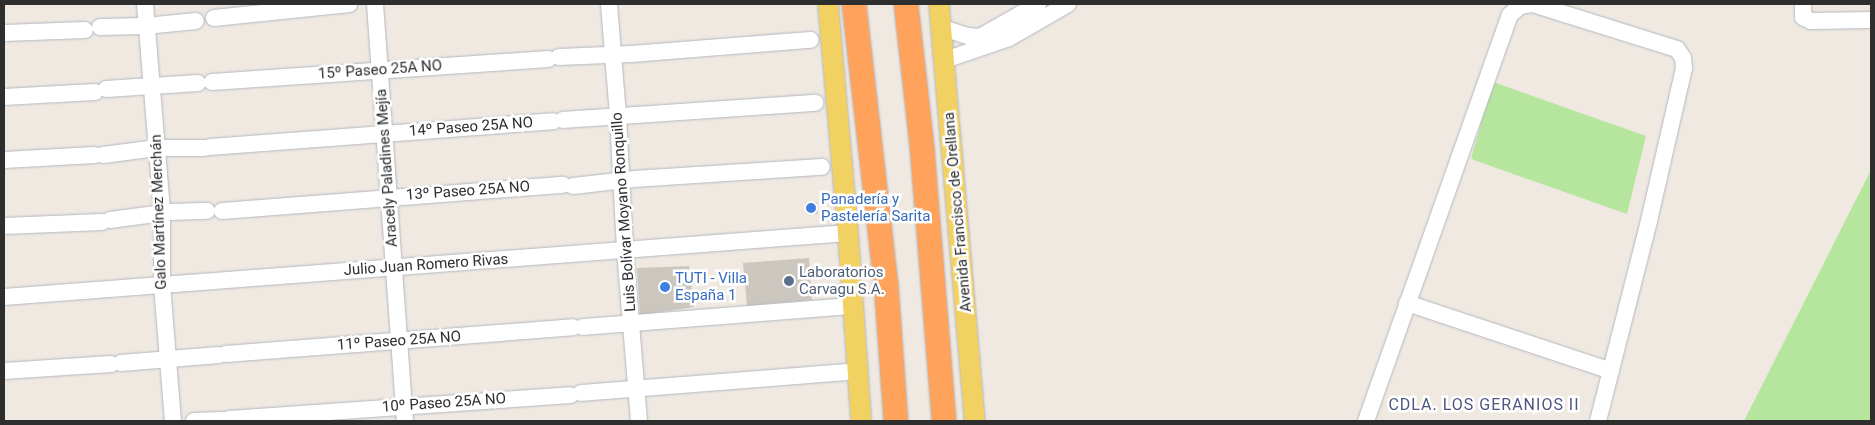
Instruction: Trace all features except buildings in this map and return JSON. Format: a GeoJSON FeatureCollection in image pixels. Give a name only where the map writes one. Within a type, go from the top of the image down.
{"type":"FeatureCollection","features":[{"type":"Feature","properties":{"kind":"highway"},"geometry":{"type":"LineString","coordinates":[[854,4],[886,283],[896,421]]}},
{"type":"Feature","properties":{"kind":"highway","name":"Avenida Francisco de Orellana"},"geometry":{"type":"LineString","coordinates":[[906,4],[922,147],[944,421]]}},
{"type":"Feature","properties":{"kind":"main road"},"geometry":{"type":"LineString","coordinates":[[828,4],[848,233],[861,421]]}},
{"type":"Feature","properties":{"kind":"main road","name":"Avenida Francisco de Orellana"},"geometry":{"type":"LineString","coordinates":[[939,4],[943,28],[975,421]]}},
{"type":"Feature","properties":{"kind":"street","name":"Galo Martínez Merchán"},"geometry":{"type":"LineString","coordinates":[[145,4],[162,213],[162,285],[173,421]]}},
{"type":"Feature","properties":{"kind":"street"},"geometry":{"type":"LineString","coordinates":[[214,18],[349,4]]}},
{"type":"Feature","properties":{"kind":"street","name":"Aracely Paladines Mejía"},"geometry":{"type":"LineString","coordinates":[[375,4],[404,413]]}},
{"type":"Feature","properties":{"kind":"street","name":"Luis Bolívar Moyano Ronquillo"},"geometry":{"type":"LineString","coordinates":[[609,4],[618,116],[625,250],[639,421]]}},
{"type":"Feature","properties":{"kind":"street"},"geometry":{"type":"LineString","coordinates":[[945,60],[982,42],[1038,4]]}},
{"type":"Feature","properties":{"kind":"street"},"geometry":{"type":"LineString","coordinates":[[943,28],[982,42],[1009,38],[1068,4]]}},
{"type":"Feature","properties":{"kind":"street"},"geometry":{"type":"LineString","coordinates":[[1366,421],[1510,15],[1520,6],[1533,4],[1677,49],[1683,58],[1684,68],[1598,421]]}},
{"type":"Feature","properties":{"kind":"street"},"geometry":{"type":"LineString","coordinates":[[1803,4],[1803,17],[1810,21],[1871,20]]}},
{"type":"Feature","properties":{"kind":"street"},"geometry":{"type":"LineString","coordinates":[[4,33],[146,26],[196,21]]}},
{"type":"Feature","properties":{"kind":"street","name":"15º Paseo 25A NO"},"geometry":{"type":"LineString","coordinates":[[4,97],[152,85],[205,83],[613,53],[631,54],[810,40]]}},
{"type":"Feature","properties":{"kind":"street","name":"14º Paseo 25A NO"},"geometry":{"type":"LineString","coordinates":[[4,160],[99,155],[157,148],[207,148],[385,132],[815,103]]}},
{"type":"Feature","properties":{"kind":"street","name":"13º Paseo 25A NO"},"geometry":{"type":"LineString","coordinates":[[4,226],[106,221],[162,213],[215,211],[822,167]]}},
{"type":"Feature","properties":{"kind":"street","name":"Julio Juan Romero Rivas"},"geometry":{"type":"LineString","coordinates":[[4,297],[848,233]]}},
{"type":"Feature","properties":{"kind":"street"},"geometry":{"type":"LineString","coordinates":[[1407,303],[1611,371]]}},
{"type":"Feature","properties":{"kind":"street","name":"11º Paseo 25A NO"},"geometry":{"type":"LineString","coordinates":[[4,371],[852,306]]}},
{"type":"Feature","properties":{"kind":"street","name":"10º Paseo 25A NO"},"geometry":{"type":"LineString","coordinates":[[194,421],[404,413],[636,388],[858,371]]}},
{"type":"Feature","properties":{"kind":"green space"},"geometry":{"type":"Polygon","coordinates":[[[1493,82],[1646,136],[1627,214],[1471,159],[1493,82]]]}},
{"type":"Feature","properties":{"kind":"green space"},"geometry":{"type":"Polygon","coordinates":[[[1871,170],[1871,421],[1744,421],[1871,170]]]}},
{"type":"Feature","properties":{"kind":"place","name":"Panadería y Pastelería Sarita"},"geometry":{"type":"Point","coordinates":[811,208]}},
{"type":"Feature","properties":{"kind":"place","name":"Laboratorios Carvagu S.A."},"geometry":{"type":"Point","coordinates":[789,281]}},
{"type":"Feature","properties":{"kind":"place","name":"TUTI - Villa España 1"},"geometry":{"type":"Point","coordinates":[665,287]}},
{"type":"Feature","properties":{"kind":"district","name":"CDLA. LOS GERANIOS II"},"geometry":{"type":"Point","coordinates":[1484,405]}}]}
